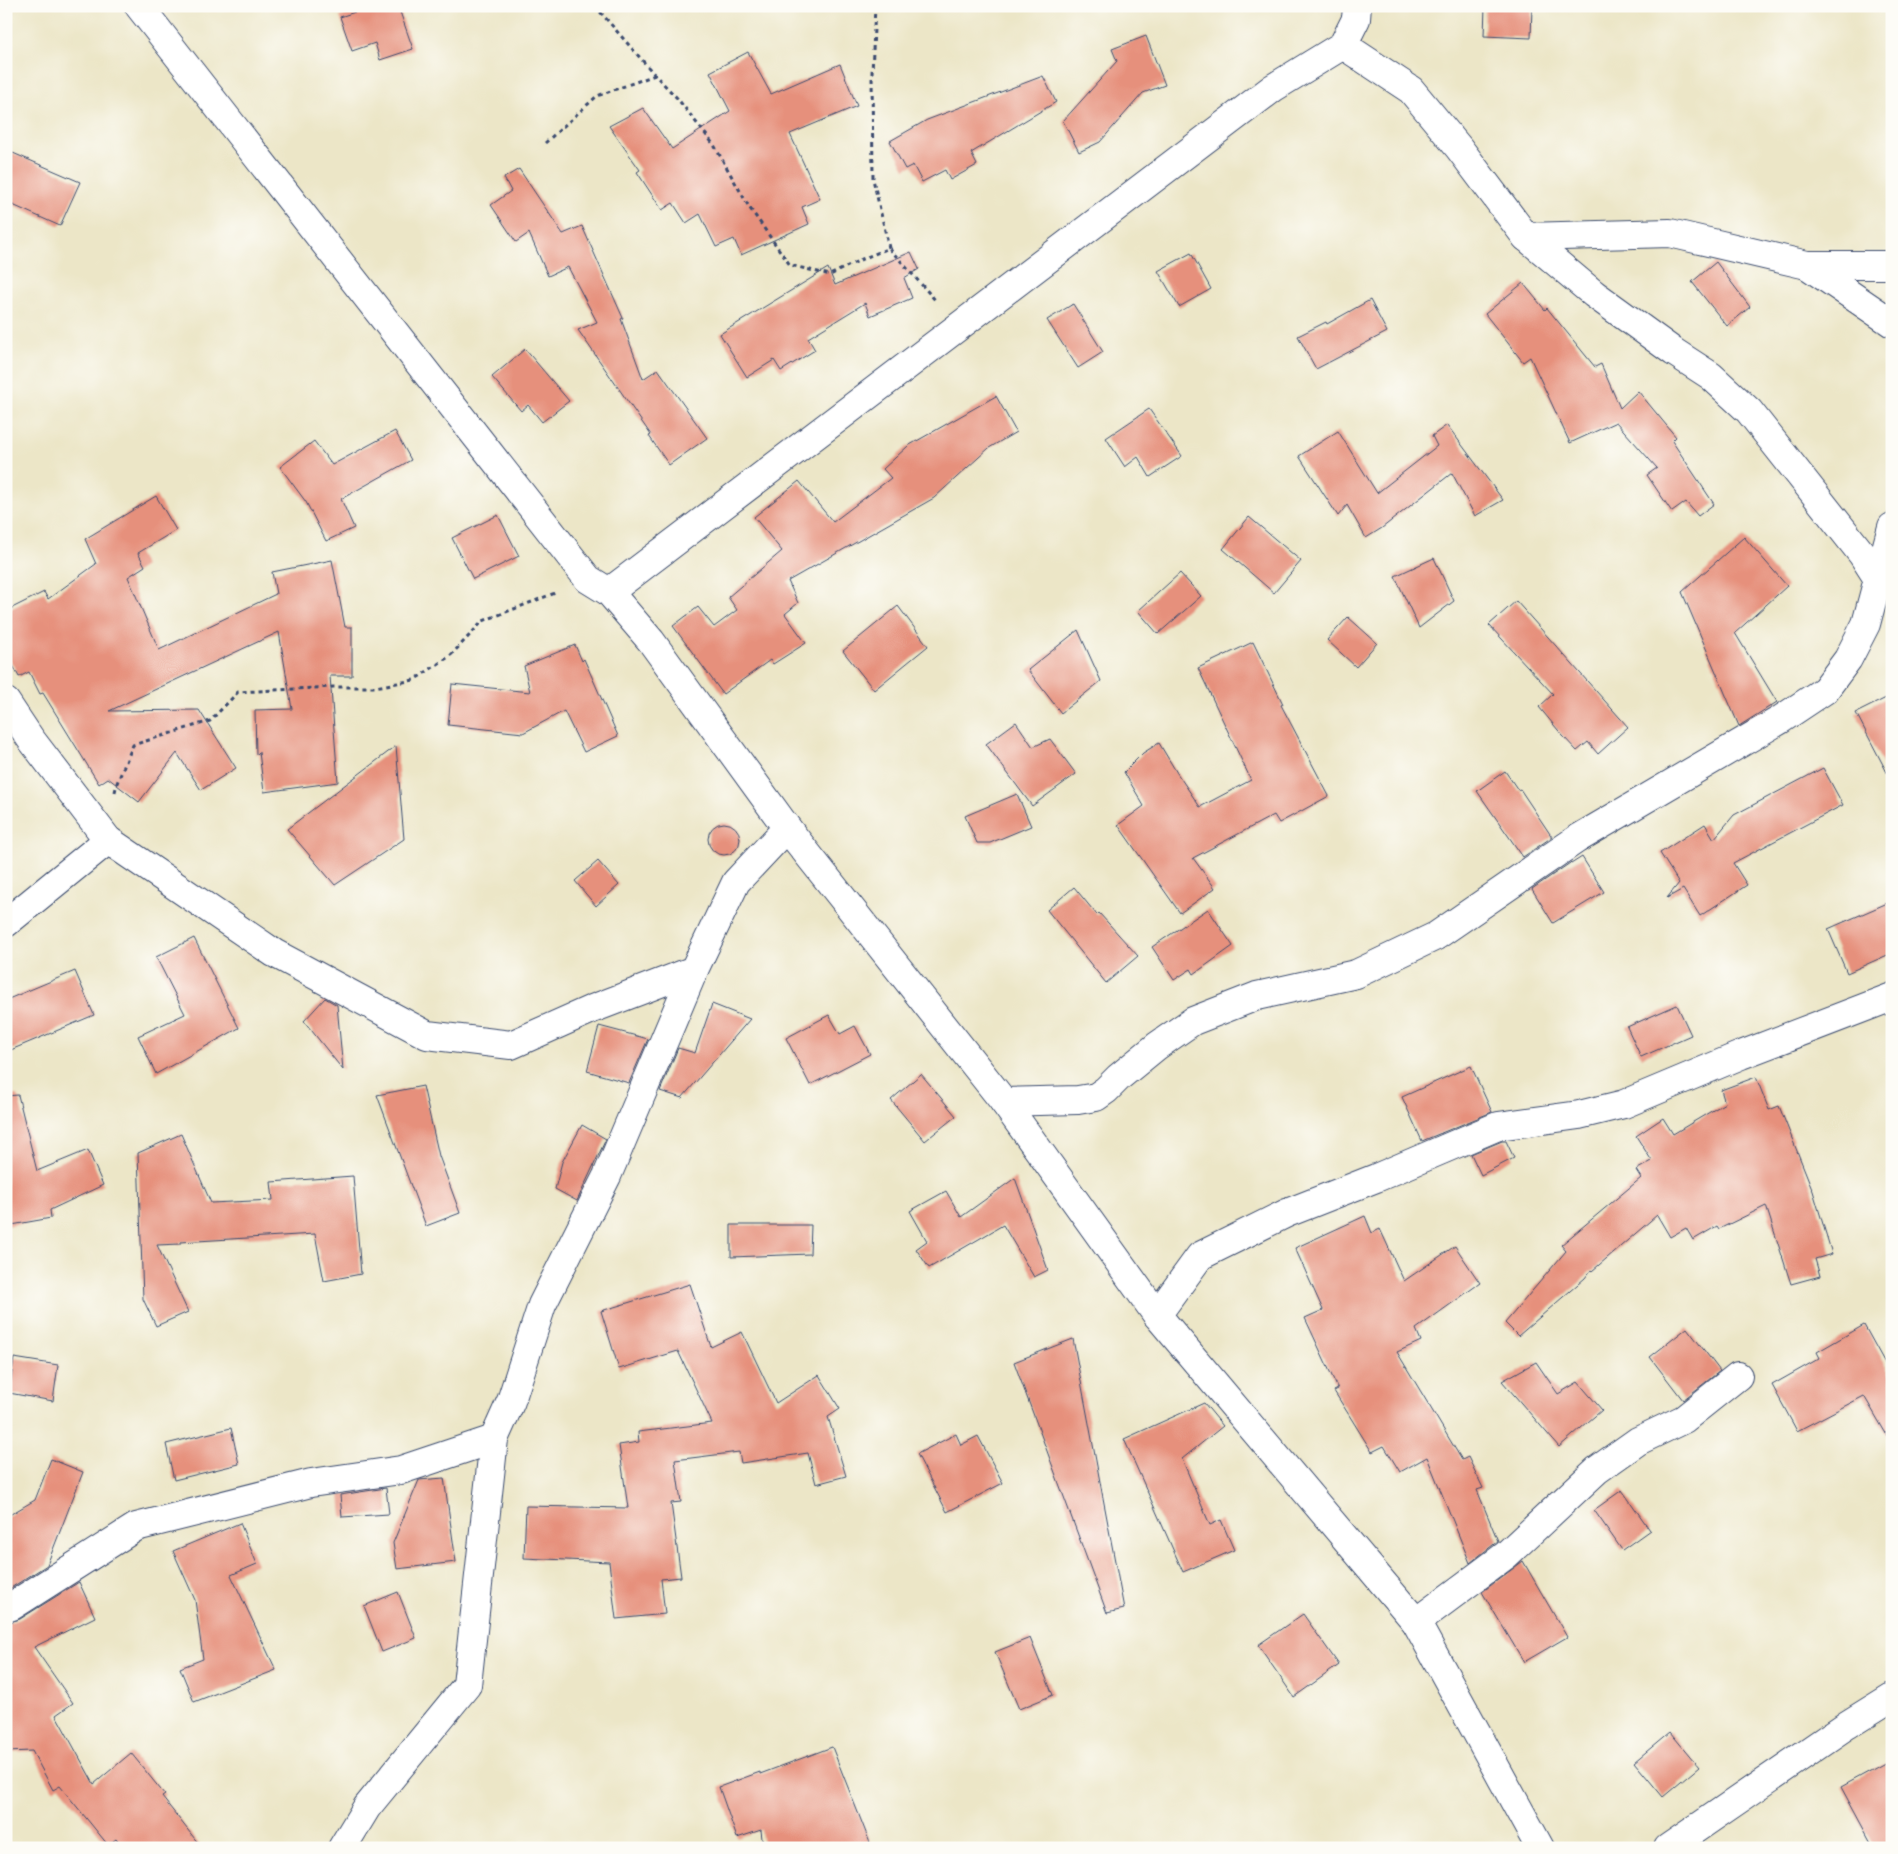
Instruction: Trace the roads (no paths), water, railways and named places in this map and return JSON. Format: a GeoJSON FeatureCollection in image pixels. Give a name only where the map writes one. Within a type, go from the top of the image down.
{"type":"FeatureCollection","features":[{"type":"Feature","properties":{"kind":"street"},"geometry":{"type":"LineString","coordinates":[[139,6],[598,586],[651,641],[787,828],[1004,1102],[1157,1315],[1416,1622],[1540,1848]]}},
{"type":"Feature","properties":{"kind":"street"},"geometry":{"type":"LineString","coordinates":[[598,586],[959,326],[1273,88],[1343,45],[1356,19],[1357,6]]}},
{"type":"Feature","properties":{"kind":"street"},"geometry":{"type":"LineString","coordinates":[[1343,45],[1411,90],[1459,148],[1526,237],[1594,294],[1674,352],[1711,376],[1749,411],[1862,554],[1878,579]]}},
{"type":"Feature","properties":{"kind":"street"},"geometry":{"type":"LineString","coordinates":[[1526,237],[1670,234],[1806,265],[1892,265]]}},
{"type":"Feature","properties":{"kind":"street"},"geometry":{"type":"LineString","coordinates":[[1806,265],[1892,323]]}},
{"type":"Feature","properties":{"kind":"street"},"geometry":{"type":"LineString","coordinates":[[1004,1102],[1078,1100],[1096,1097],[1158,1046],[1194,1021],[1257,996],[1356,974],[1436,936],[1577,839],[1780,720],[1825,690],[1848,659],[1866,624],[1892,528]]}},
{"type":"Feature","properties":{"kind":"street"},"geometry":{"type":"LineString","coordinates":[[6,702],[30,738],[108,840],[274,953],[427,1035],[510,1045],[592,1009],[694,970]]}},
{"type":"Feature","properties":{"kind":"street"},"geometry":{"type":"LineString","coordinates":[[342,1848],[367,1807],[467,1685],[494,1440],[510,1401],[542,1305],[607,1176],[694,970],[736,882],[787,828]]}},
{"type":"Feature","properties":{"kind":"street"},"geometry":{"type":"LineString","coordinates":[[6,923],[108,840]]}},
{"type":"Feature","properties":{"kind":"street"},"geometry":{"type":"LineString","coordinates":[[1157,1315],[1200,1256],[1287,1213],[1376,1178],[1498,1126],[1579,1115],[1624,1104],[1741,1054],[1892,997]]}},
{"type":"Feature","properties":{"kind":"street"},"geometry":{"type":"LineString","coordinates":[[1416,1622],[1506,1555],[1597,1470],[1638,1441],[1684,1419],[1738,1376]]}},
{"type":"Feature","properties":{"kind":"street"},"geometry":{"type":"LineString","coordinates":[[8,1603],[136,1527],[311,1483],[401,1470],[494,1440]]}},
{"type":"Feature","properties":{"kind":"street"},"geometry":{"type":"LineString","coordinates":[[1668,1848],[1847,1725],[1892,1697]]}}]}
